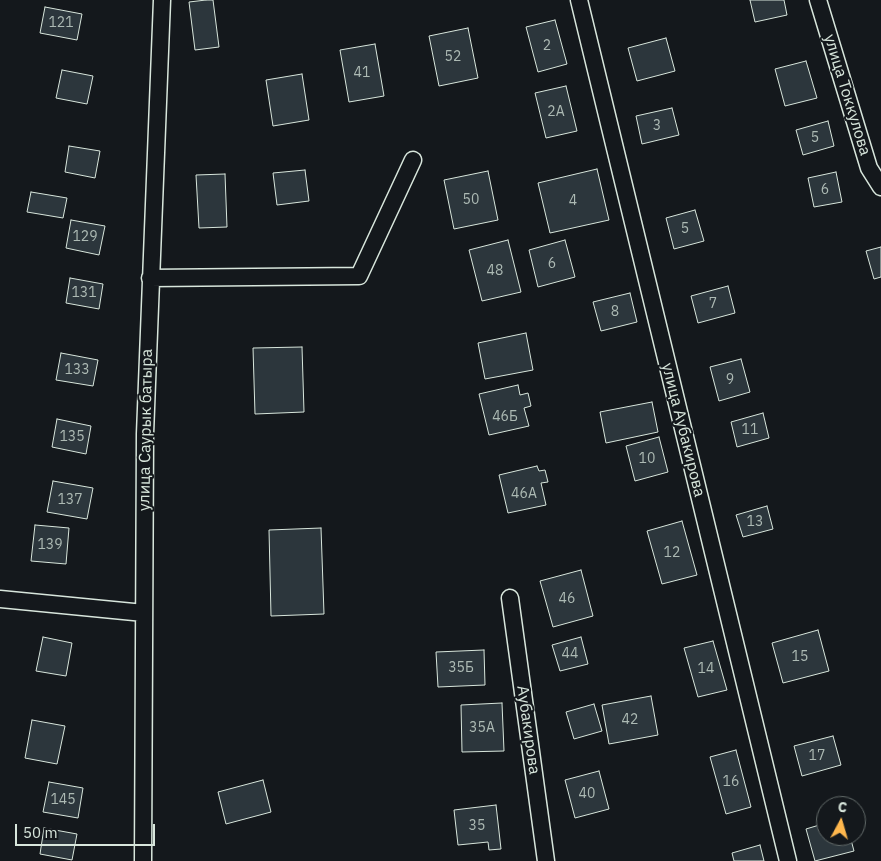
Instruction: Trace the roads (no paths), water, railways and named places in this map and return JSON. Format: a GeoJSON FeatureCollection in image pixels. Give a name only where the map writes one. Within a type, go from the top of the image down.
{"type":"FeatureCollection","features":[{"type":"Feature","properties":{"kind":"street","name":"улица Саурык батыра"},"geometry":{"type":"LineString","coordinates":[[143,861],[145,434],[162,0]]}},
{"type":"Feature","properties":{"kind":"street","name":"улица Аубакирова"},"geometry":{"type":"LineString","coordinates":[[579,0],[788,861]]}},
{"type":"Feature","properties":{"kind":"street","name":"улица Токкулова"},"geometry":{"type":"LineString","coordinates":[[818,0],[869,168],[881,187]]}},
{"type":"Feature","properties":{"kind":"street"},"geometry":{"type":"LineString","coordinates":[[150,278],[359,276],[413,160]]}},
{"type":"Feature","properties":{"kind":"street","name":"Аубакирова"},"geometry":{"type":"LineString","coordinates":[[510,598],[546,861]]}},
{"type":"Feature","properties":{"kind":"street"},"geometry":{"type":"LineString","coordinates":[[0,599],[144,612]]}}]}
